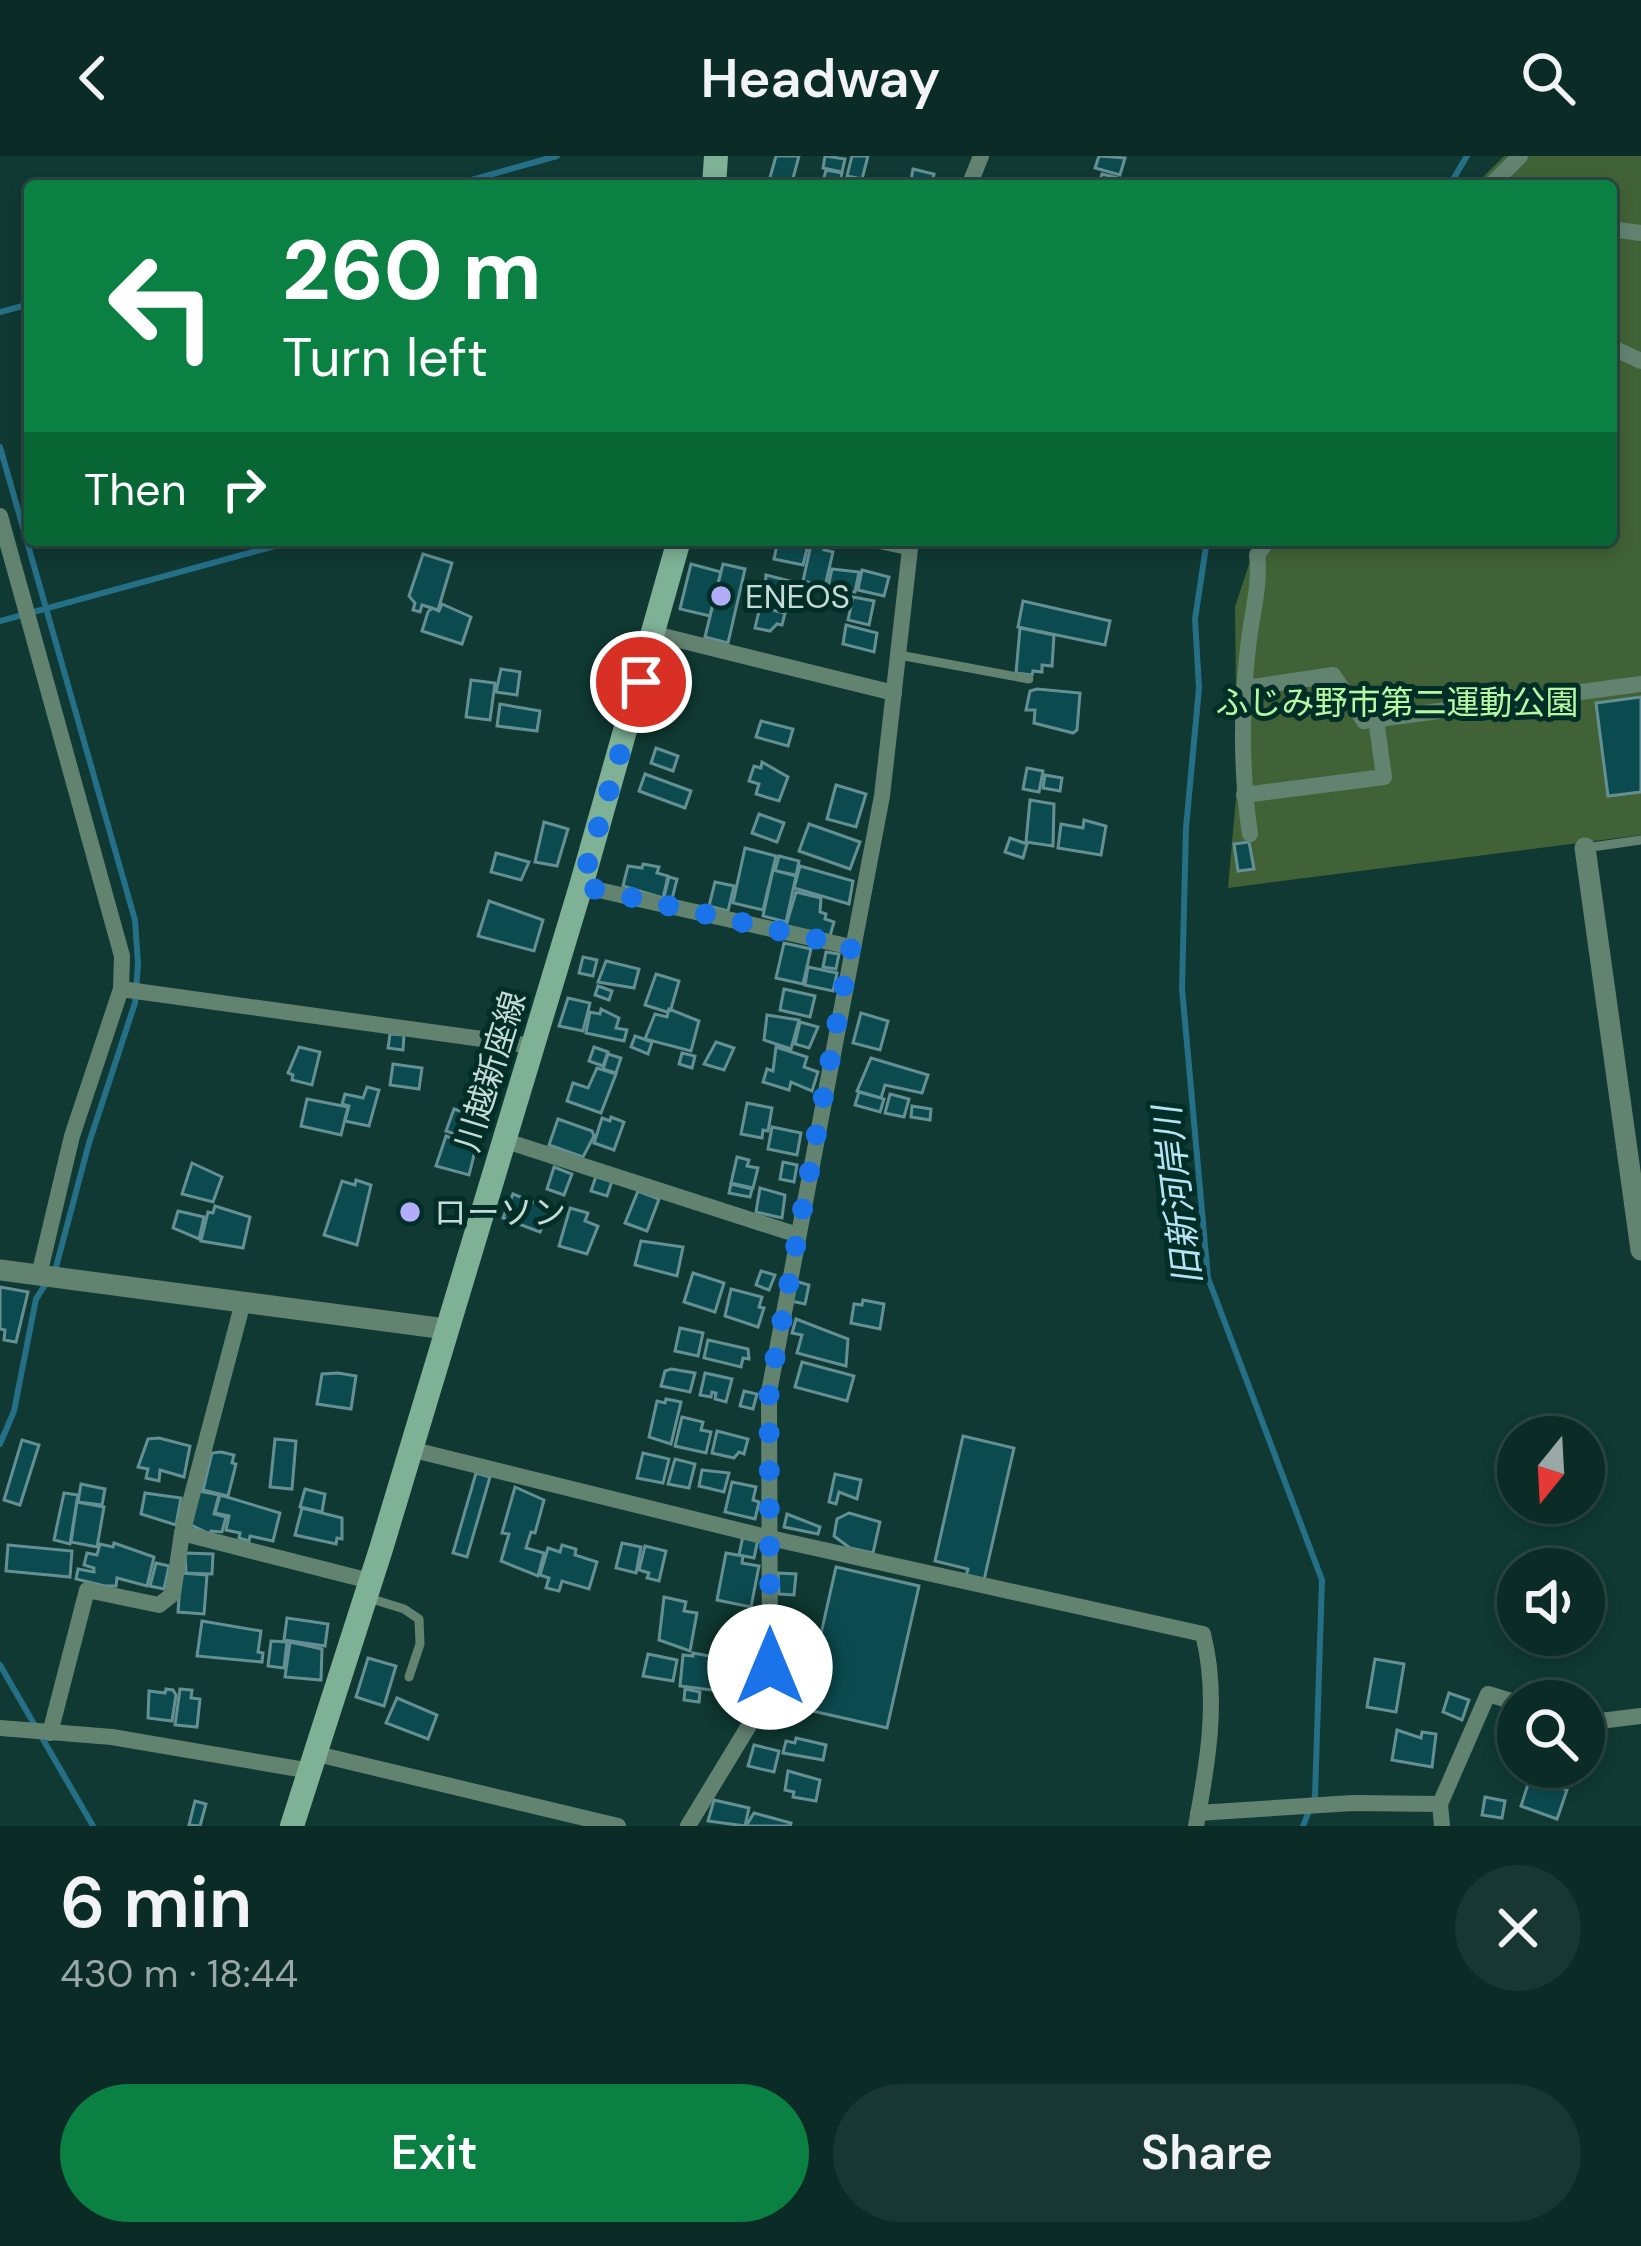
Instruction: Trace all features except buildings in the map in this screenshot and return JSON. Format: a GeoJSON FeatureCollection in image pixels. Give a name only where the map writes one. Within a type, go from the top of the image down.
{"type":"FeatureCollection","features":[{"type":"Feature","properties":{"kind":"main road","name":"川越新座線"},"geometry":{"type":"LineString","coordinates":[[292,1826],[581,886],[677,546]]}},
{"type":"Feature","properties":{"kind":"street"},"geometry":{"type":"LineString","coordinates":[[1496,180],[1520,156]]}},
{"type":"Feature","properties":{"kind":"street"},"geometry":{"type":"LineString","coordinates":[[0,516],[120,943],[122,989],[72,1136],[39,1275]]}},
{"type":"Feature","properties":{"kind":"street"},"geometry":{"type":"LineString","coordinates":[[688,1826],[766,1695],[769,1391],[882,796],[910,546]]}},
{"type":"Feature","properties":{"kind":"street"},"geometry":{"type":"LineString","coordinates":[[1250,834],[1244,795],[1247,651],[1259,574],[1257,555],[1264,546]]}},
{"type":"Feature","properties":{"kind":"street"},"geometry":{"type":"LineString","coordinates":[[655,634],[894,693]]}},
{"type":"Feature","properties":{"kind":"street"},"geometry":{"type":"LineString","coordinates":[[1246,688],[1333,675],[1364,721],[1641,685]]}},
{"type":"Feature","properties":{"kind":"street"},"geometry":{"type":"LineString","coordinates":[[1244,795],[1384,777],[1376,719]]}},
{"type":"Feature","properties":{"kind":"street"},"geometry":{"type":"LineString","coordinates":[[1585,848],[1634,1149],[1641,1250]]}},
{"type":"Feature","properties":{"kind":"street"},"geometry":{"type":"LineString","coordinates":[[581,886],[851,947]]}},
{"type":"Feature","properties":{"kind":"street"},"geometry":{"type":"LineString","coordinates":[[122,989],[532,1046]]}},
{"type":"Feature","properties":{"kind":"street"},"geometry":{"type":"LineString","coordinates":[[503,1140],[798,1234]]}},
{"type":"Feature","properties":{"kind":"street"},"geometry":{"type":"LineString","coordinates":[[0,1270],[446,1329]]}},
{"type":"Feature","properties":{"kind":"street"},"geometry":{"type":"LineString","coordinates":[[50,1733],[86,1590],[159,1605],[173,1594],[182,1533],[243,1303]]}},
{"type":"Feature","properties":{"kind":"street"},"geometry":{"type":"LineString","coordinates":[[410,1449],[770,1538],[1203,1634],[1214,1700],[1197,1820],[1353,1803],[1441,1804]]}},
{"type":"Feature","properties":{"kind":"street"},"geometry":{"type":"LineString","coordinates":[[182,1533],[368,1589]]}},
{"type":"Feature","properties":{"kind":"street"},"geometry":{"type":"LineString","coordinates":[[1442,1826],[1441,1804],[1488,1694],[1497,1697]]}},
{"type":"Feature","properties":{"kind":"street"},"geometry":{"type":"LineString","coordinates":[[1605,1720],[1641,1716]]}},
{"type":"Feature","properties":{"kind":"street"},"geometry":{"type":"LineString","coordinates":[[0,1728],[314,1762],[618,1826]]}},
{"type":"Feature","properties":{"kind":"lane"},"geometry":{"type":"LineString","coordinates":[[898,655],[1029,680]]}},
{"type":"Feature","properties":{"kind":"lane"},"geometry":{"type":"LineString","coordinates":[[1585,848],[1641,840]]}},
{"type":"Feature","properties":{"kind":"lane"},"geometry":{"type":"LineString","coordinates":[[368,1589],[418,1619],[420,1644],[409,1677]]}},
{"type":"Feature","properties":{"kind":"green space","name":"ふじみ野市第二運動公園"},"geometry":{"type":"Polygon","coordinates":[[[1504,156],[1641,156],[1641,835],[1228,888],[1237,786],[1235,607],[1255,546],[1617,546],[1617,180],[1480,180],[1504,156]]]}},
{"type":"Feature","properties":{"kind":"waterway"},"geometry":{"type":"LineString","coordinates":[[471,180],[557,156]]}},
{"type":"Feature","properties":{"kind":"waterway","name":"旧新河岸川"},"geometry":{"type":"LineString","coordinates":[[1453,180],[1467,156]]}},
{"type":"Feature","properties":{"kind":"waterway"},"geometry":{"type":"LineString","coordinates":[[0,312],[24,306]]}},
{"type":"Feature","properties":{"kind":"waterway"},"geometry":{"type":"LineString","coordinates":[[0,447],[24,531]]}},
{"type":"Feature","properties":{"kind":"waterway"},"geometry":{"type":"LineString","coordinates":[[28,546],[135,920],[138,964],[135,1003],[89,1143],[55,1271]]}},
{"type":"Feature","properties":{"kind":"waterway"},"geometry":{"type":"LineString","coordinates":[[0,621],[275,546]]}},
{"type":"Feature","properties":{"kind":"waterway","name":"旧新河岸川"},"geometry":{"type":"LineString","coordinates":[[1206,546],[1195,619],[1199,688],[1186,828],[1182,988],[1208,1278],[1322,1580],[1315,1796],[1303,1826]]}},
{"type":"Feature","properties":{"kind":"waterway"},"geometry":{"type":"LineString","coordinates":[[0,1444],[14,1411],[36,1299],[47,1282]]}},
{"type":"Feature","properties":{"kind":"waterway"},"geometry":{"type":"LineString","coordinates":[[0,1665],[93,1826]]}},
{"type":"Feature","properties":{"kind":"place","name":"ENEOS"},"geometry":{"type":"Point","coordinates":[721,596]}},
{"type":"Feature","properties":{"kind":"place","name":"ローソン"},"geometry":{"type":"Point","coordinates":[410,1212]}},
{"type":"Feature","properties":{"kind":"route"},"geometry":{"type":"LineString","coordinates":[[641,682],[581,886],[851,947],[769,1391],[770,1667]]}}]}
